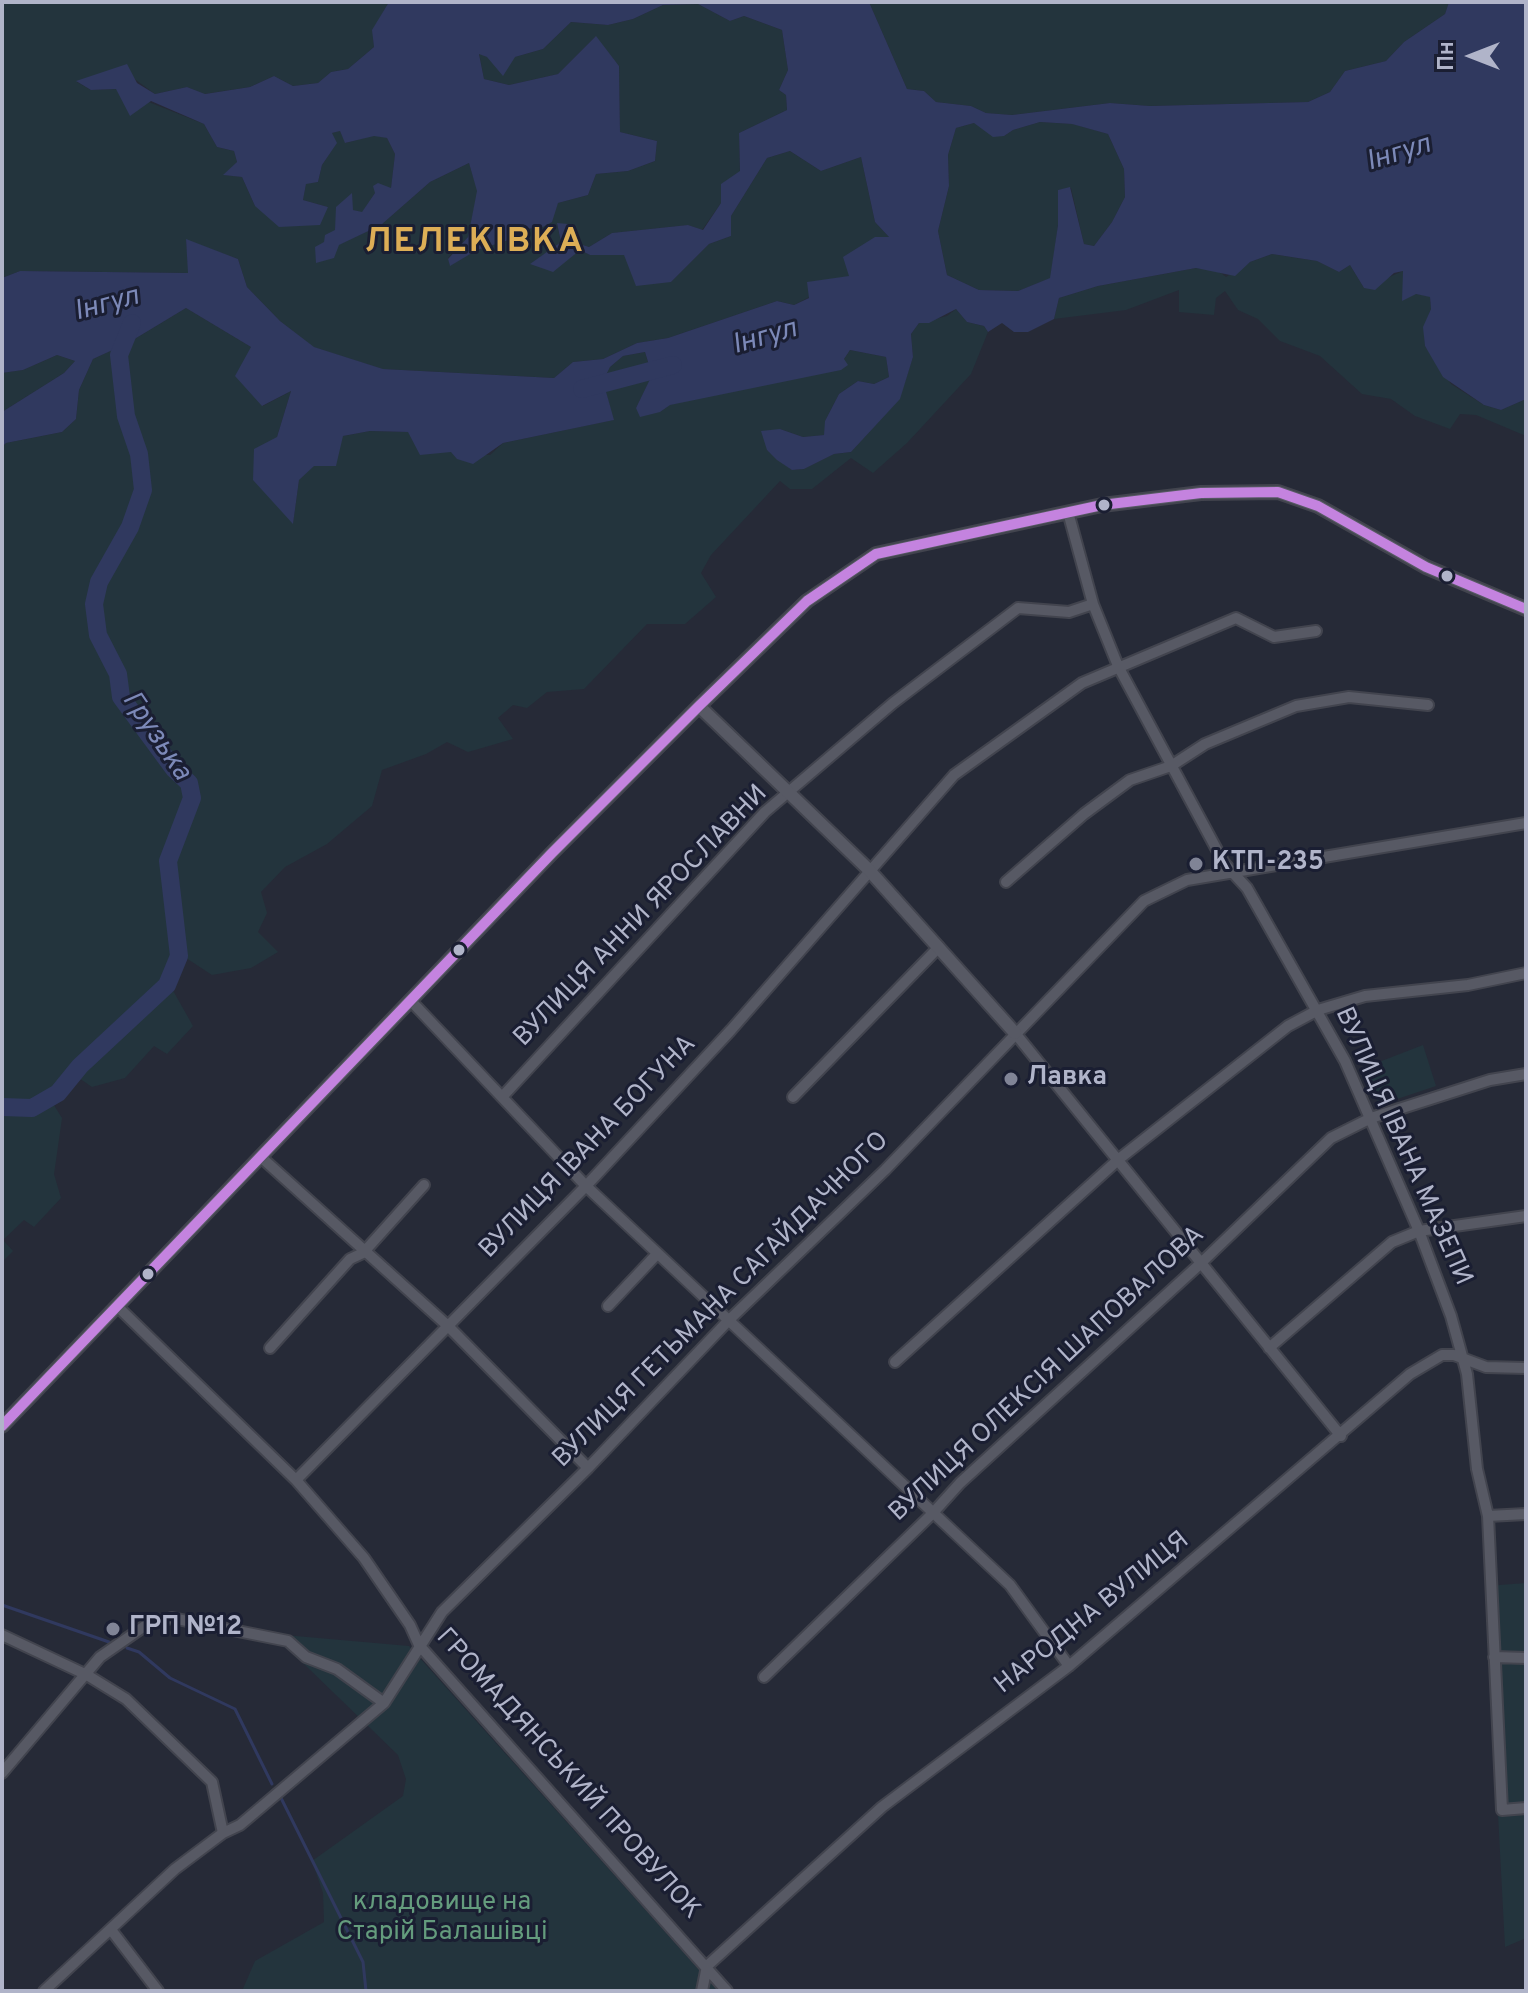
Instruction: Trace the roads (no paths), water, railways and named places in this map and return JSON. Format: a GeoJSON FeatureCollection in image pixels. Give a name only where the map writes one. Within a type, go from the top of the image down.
{"type":"FeatureCollection","features":[{"type":"Feature","properties":{"kind":"street"},"geometry":{"type":"LineString","coordinates":[[2,1426],[552,853],[699,706],[807,601],[876,554],[1068,512],[1201,493],[1278,492],[1318,506],[1426,567],[1526,609]]}},
{"type":"Feature","properties":{"kind":"street","name":"ВУЛИЦЯ ІВАНА МАЗЕПИ"},"geometry":{"type":"LineString","coordinates":[[1068,512],[1093,604],[1118,666],[1224,863],[1247,888],[1318,1010],[1371,1118],[1451,1316],[1464,1362],[1477,1469],[1488,1516],[1502,1810],[1526,1808]]}},
{"type":"Feature","properties":{"kind":"street","name":"ВУЛИЦЯ АННИ ЯРОСЛАВНИ"},"geometry":{"type":"LineString","coordinates":[[503,1096],[765,812],[789,795],[893,703],[1018,608],[1069,612],[1093,604]]}},
{"type":"Feature","properties":{"kind":"street","name":"ВУЛИЦЯ ІВАНА БОГУНА"},"geometry":{"type":"LineString","coordinates":[[296,1480],[586,1186],[731,1030],[868,869],[954,775],[1082,683],[1236,618],[1274,637],[1316,631]]}},
{"type":"Feature","properties":{"kind":"street"},"geometry":{"type":"LineString","coordinates":[[1006,882],[1064,831],[1130,780],[1171,766],[1205,744],[1296,706],[1349,697],[1428,705]]}},
{"type":"Feature","properties":{"kind":"street"},"geometry":{"type":"LineString","coordinates":[[699,706],[868,869],[1015,1033],[1341,1436]]}},
{"type":"Feature","properties":{"kind":"street","name":"ВУЛИЦЯ ГЕТЬМАНА САГАЙДАЧНОГО"},"geometry":{"type":"LineString","coordinates":[[44,1991],[112,1931],[175,1869],[223,1833],[240,1825],[384,1703],[442,1612],[588,1468],[728,1321],[885,1170],[1144,901],[1187,880],[1526,823]]}},
{"type":"Feature","properties":{"kind":"street"},"geometry":{"type":"LineString","coordinates":[[793,1097],[939,947]]}},
{"type":"Feature","properties":{"kind":"street"},"geometry":{"type":"LineString","coordinates":[[895,1362],[1119,1159],[1288,1026],[1318,1010],[1365,996],[1468,985],[1526,973]]}},
{"type":"Feature","properties":{"kind":"street"},"geometry":{"type":"LineString","coordinates":[[412,1002],[586,1186],[1010,1585],[1069,1666]]}},
{"type":"Feature","properties":{"kind":"street","name":"ВУЛИЦЯ ОЛЕКСІЯ ШАПОВАЛОВА"},"geometry":{"type":"LineString","coordinates":[[764,1677],[960,1483],[1200,1264],[1331,1138],[1371,1118],[1490,1080],[1526,1074]]}},
{"type":"Feature","properties":{"kind":"street"},"geometry":{"type":"LineString","coordinates":[[262,1158],[363,1253],[448,1326],[588,1468]]}},
{"type":"Feature","properties":{"kind":"street"},"geometry":{"type":"LineString","coordinates":[[270,1348],[350,1259],[363,1253],[424,1185]]}},
{"type":"Feature","properties":{"kind":"street"},"geometry":{"type":"LineString","coordinates":[[1269,1348],[1392,1242],[1419,1231],[1526,1216]]}},
{"type":"Feature","properties":{"kind":"street"},"geometry":{"type":"LineString","coordinates":[[608,1306],[657,1254]]}},
{"type":"Feature","properties":{"kind":"street","name":"ГРОМАДЯНСЬКИЙ ПРОВУЛОК"},"geometry":{"type":"LineString","coordinates":[[117,1306],[296,1480],[364,1558],[410,1625],[419,1645],[727,1991]]}},
{"type":"Feature","properties":{"kind":"street","name":"НАРОДНА ВУЛИЦЯ"},"geometry":{"type":"LineString","coordinates":[[707,1966],[882,1807],[1069,1666],[1410,1374],[1442,1355],[1454,1355],[1464,1362],[1486,1367],[1526,1368]]}},
{"type":"Feature","properties":{"kind":"street"},"geometry":{"type":"LineString","coordinates":[[1488,1516],[1526,1514]]}},
{"type":"Feature","properties":{"kind":"street"},"geometry":{"type":"LineString","coordinates":[[2,1773],[100,1657],[149,1623],[172,1618],[288,1641],[306,1657],[337,1669],[384,1703]]}},
{"type":"Feature","properties":{"kind":"street"},"geometry":{"type":"LineString","coordinates":[[2,1635],[87,1675],[126,1699],[212,1782],[223,1833]]}},
{"type":"Feature","properties":{"kind":"street"},"geometry":{"type":"LineString","coordinates":[[1494,1657],[1526,1658]]}},
{"type":"Feature","properties":{"kind":"street"},"geometry":{"type":"LineString","coordinates":[[112,1931],[158,1991]]}},
{"type":"Feature","properties":{"kind":"street"},"geometry":{"type":"LineString","coordinates":[[702,1991],[707,1966]]}},
{"type":"Feature","properties":{"kind":"water"},"geometry":{"type":"Polygon","coordinates":[[[389,2],[869,2],[907,89],[924,91],[936,102],[971,106],[986,113],[1012,115],[1110,103],[1150,106],[1308,102],[1330,92],[1345,71],[1386,61],[1404,42],[1445,14],[1449,2],[1526,2],[1526,399],[1501,410],[1484,405],[1443,377],[1425,346],[1423,327],[1431,309],[1430,297],[1416,294],[1402,301],[1403,271],[1394,273],[1375,290],[1364,288],[1350,265],[1339,272],[1317,261],[1272,254],[1250,262],[1235,276],[1196,268],[1098,286],[1059,298],[1054,319],[1028,332],[1014,332],[1002,323],[988,332],[984,326],[967,322],[956,309],[929,323],[919,323],[911,334],[913,357],[900,399],[851,452],[834,454],[804,469],[792,470],[777,460],[767,450],[761,431],[780,429],[803,437],[824,435],[825,421],[839,394],[858,381],[874,384],[889,377],[886,357],[850,350],[844,359],[848,365],[841,370],[670,405],[660,412],[640,417],[636,408],[652,375],[645,352],[623,356],[610,367],[603,381],[614,420],[503,443],[473,464],[457,459],[451,452],[420,455],[408,432],[370,431],[343,436],[336,466],[314,466],[299,480],[293,524],[253,480],[254,449],[277,437],[291,391],[262,406],[235,376],[251,347],[186,308],[128,343],[93,359],[79,390],[76,419],[62,432],[6,443],[2,447],[2,412],[64,373],[75,361],[57,355],[23,370],[2,373],[2,278],[20,271],[188,273],[186,239],[238,259],[247,287],[280,321],[314,347],[383,369],[554,378],[573,362],[603,359],[637,343],[668,338],[777,301],[794,305],[809,298],[807,282],[849,276],[843,257],[875,237],[889,237],[875,222],[861,157],[821,171],[790,151],[767,158],[731,216],[731,236],[709,244],[671,282],[636,286],[624,255],[590,255],[580,250],[553,272],[530,264],[561,242],[557,223],[568,224],[570,241],[589,247],[612,233],[688,225],[703,230],[721,203],[721,184],[740,171],[739,133],[787,110],[786,95],[779,90],[788,70],[782,30],[744,16],[730,21],[698,4],[663,5],[633,19],[608,25],[571,22],[543,49],[515,57],[503,76],[487,57],[479,54],[484,79],[509,85],[558,74],[596,36],[619,66],[620,132],[657,141],[655,161],[628,171],[596,174],[588,195],[558,203],[552,222],[541,228],[522,229],[506,241],[477,250],[450,266],[448,259],[468,237],[477,191],[469,163],[430,182],[381,225],[339,245],[334,258],[316,263],[315,247],[324,242],[325,235],[335,230],[336,207],[352,193],[353,210],[362,212],[375,193],[373,186],[378,183],[391,188],[395,154],[387,138],[374,136],[345,143],[340,131],[332,133],[337,143],[322,165],[318,182],[306,184],[303,200],[328,207],[320,225],[279,227],[255,206],[242,177],[223,175],[237,162],[234,151],[217,147],[204,124],[151,101],[130,116],[116,89],[91,90],[76,81],[127,64],[137,83],[155,94],[187,87],[205,94],[250,87],[274,76],[293,86],[318,83],[331,72],[348,69],[374,47],[372,30],[389,2]],[[1040,122],[993,137],[974,123],[956,128],[948,155],[949,186],[938,231],[947,275],[979,290],[1018,291],[1050,278],[1058,225],[1058,190],[1070,187],[1084,244],[1094,246],[1125,197],[1124,169],[1108,134],[1072,124],[1040,122]]]}},
{"type":"Feature","properties":{"kind":"waterway","name":"Грузька"},"geometry":{"type":"LineString","coordinates":[[2,1107],[32,1108],[58,1093],[80,1066],[167,985],[179,956],[168,861],[192,798],[189,783],[174,769],[121,697],[118,674],[98,635],[94,604],[99,582],[130,527],[143,490],[139,454],[126,416],[119,355],[132,323]]}},
{"type":"Feature","properties":{"kind":"waterway","name":"Інгул"},"geometry":{"type":"LineString","coordinates":[[582,389],[673,365]]}},
{"type":"Feature","properties":{"kind":"waterway"},"geometry":{"type":"LineString","coordinates":[[2,1605],[109,1642]]}},
{"type":"Feature","properties":{"kind":"waterway"},"geometry":{"type":"LineString","coordinates":[[127,1648],[139,1652],[170,1678],[235,1709],[272,1784]]}},
{"type":"Feature","properties":{"kind":"waterway"},"geometry":{"type":"LineString","coordinates":[[281,1798],[363,1962],[366,1991]]}},
{"type":"Feature","properties":{"kind":"place","name":"КТП-235"},"geometry":{"type":"Point","coordinates":[1196,864]}},
{"type":"Feature","properties":{"kind":"place","name":"Лавка"},"geometry":{"type":"Point","coordinates":[1011,1079]}},
{"type":"Feature","properties":{"kind":"place","name":"ГРП №12"},"geometry":{"type":"Point","coordinates":[113,1629]}},
{"type":"Feature","properties":{"kind":"district","name":"ЛЕЛЕКІВКА"},"geometry":{"type":"Point","coordinates":[475,244]}},
{"type":"Feature","properties":{"kind":"park label","name":"кладовище на Старій Балашівці"},"geometry":{"type":"Point","coordinates":[442,1919]}}]}
